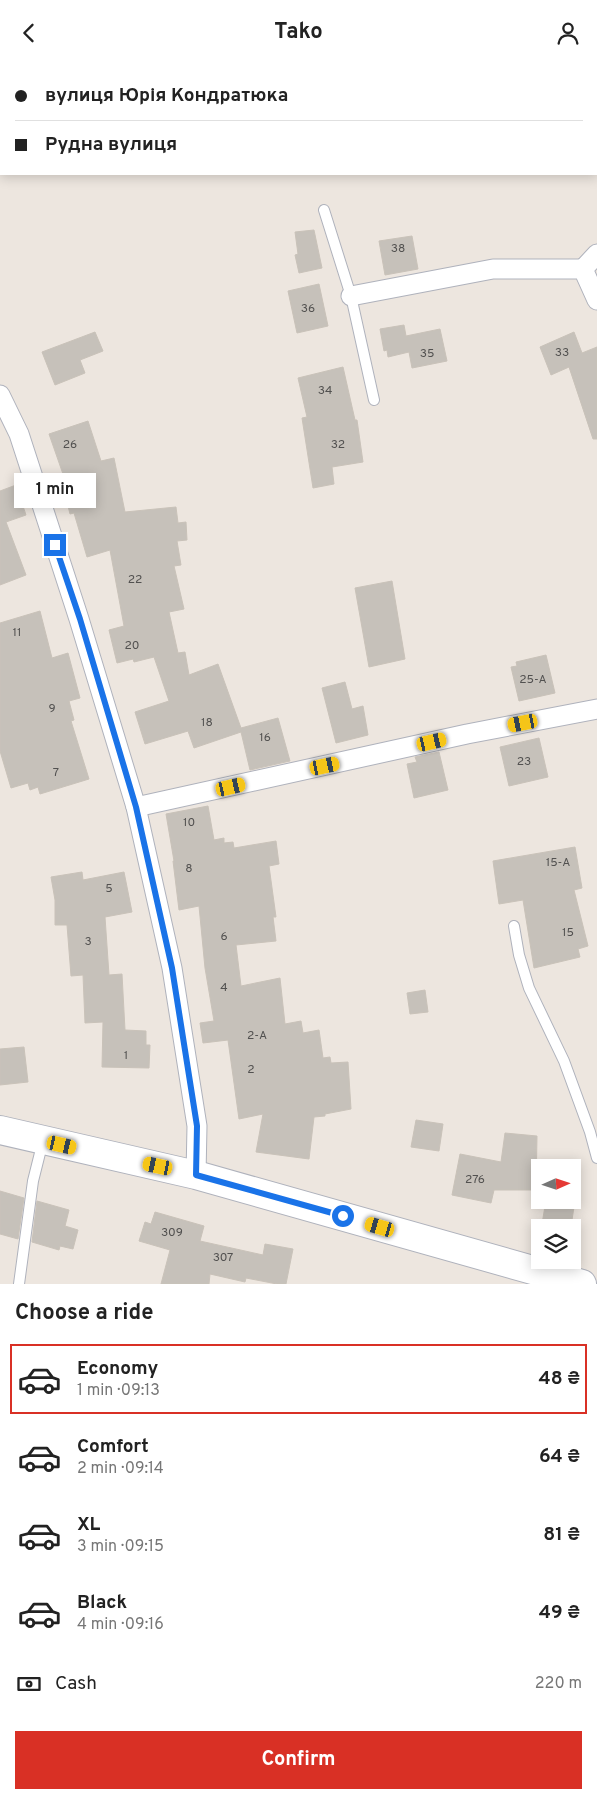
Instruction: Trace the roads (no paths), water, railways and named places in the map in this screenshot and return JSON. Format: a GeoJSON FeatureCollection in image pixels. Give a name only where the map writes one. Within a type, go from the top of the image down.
{"type":"FeatureCollection","features":[{"type":"Feature","properties":{"kind":"street"},"geometry":{"type":"LineString","coordinates":[[351,295],[493,269],[583,269],[597,254]]}},
{"type":"Feature","properties":{"kind":"street"},"geometry":{"type":"LineString","coordinates":[[583,269],[597,300]]}},
{"type":"Feature","properties":{"kind":"street"},"geometry":{"type":"LineString","coordinates":[[0,395],[22,443],[80,619],[136,807],[174,978],[197,1126],[196,1175]]}},
{"type":"Feature","properties":{"kind":"street"},"geometry":{"type":"LineString","coordinates":[[136,807],[467,734],[597,709]]}},
{"type":"Feature","properties":{"kind":"street"},"geometry":{"type":"LineString","coordinates":[[0,1130],[196,1175],[582,1284]]}},
{"type":"Feature","properties":{"kind":"lane"},"geometry":{"type":"LineString","coordinates":[[324,210],[351,295],[374,400]]}},
{"type":"Feature","properties":{"kind":"lane"},"geometry":{"type":"LineString","coordinates":[[514,926],[519,955],[529,988],[564,1061],[590,1131],[597,1157]]}},
{"type":"Feature","properties":{"kind":"lane"},"geometry":{"type":"LineString","coordinates":[[19,1284],[34,1181],[43,1141]]}}]}
